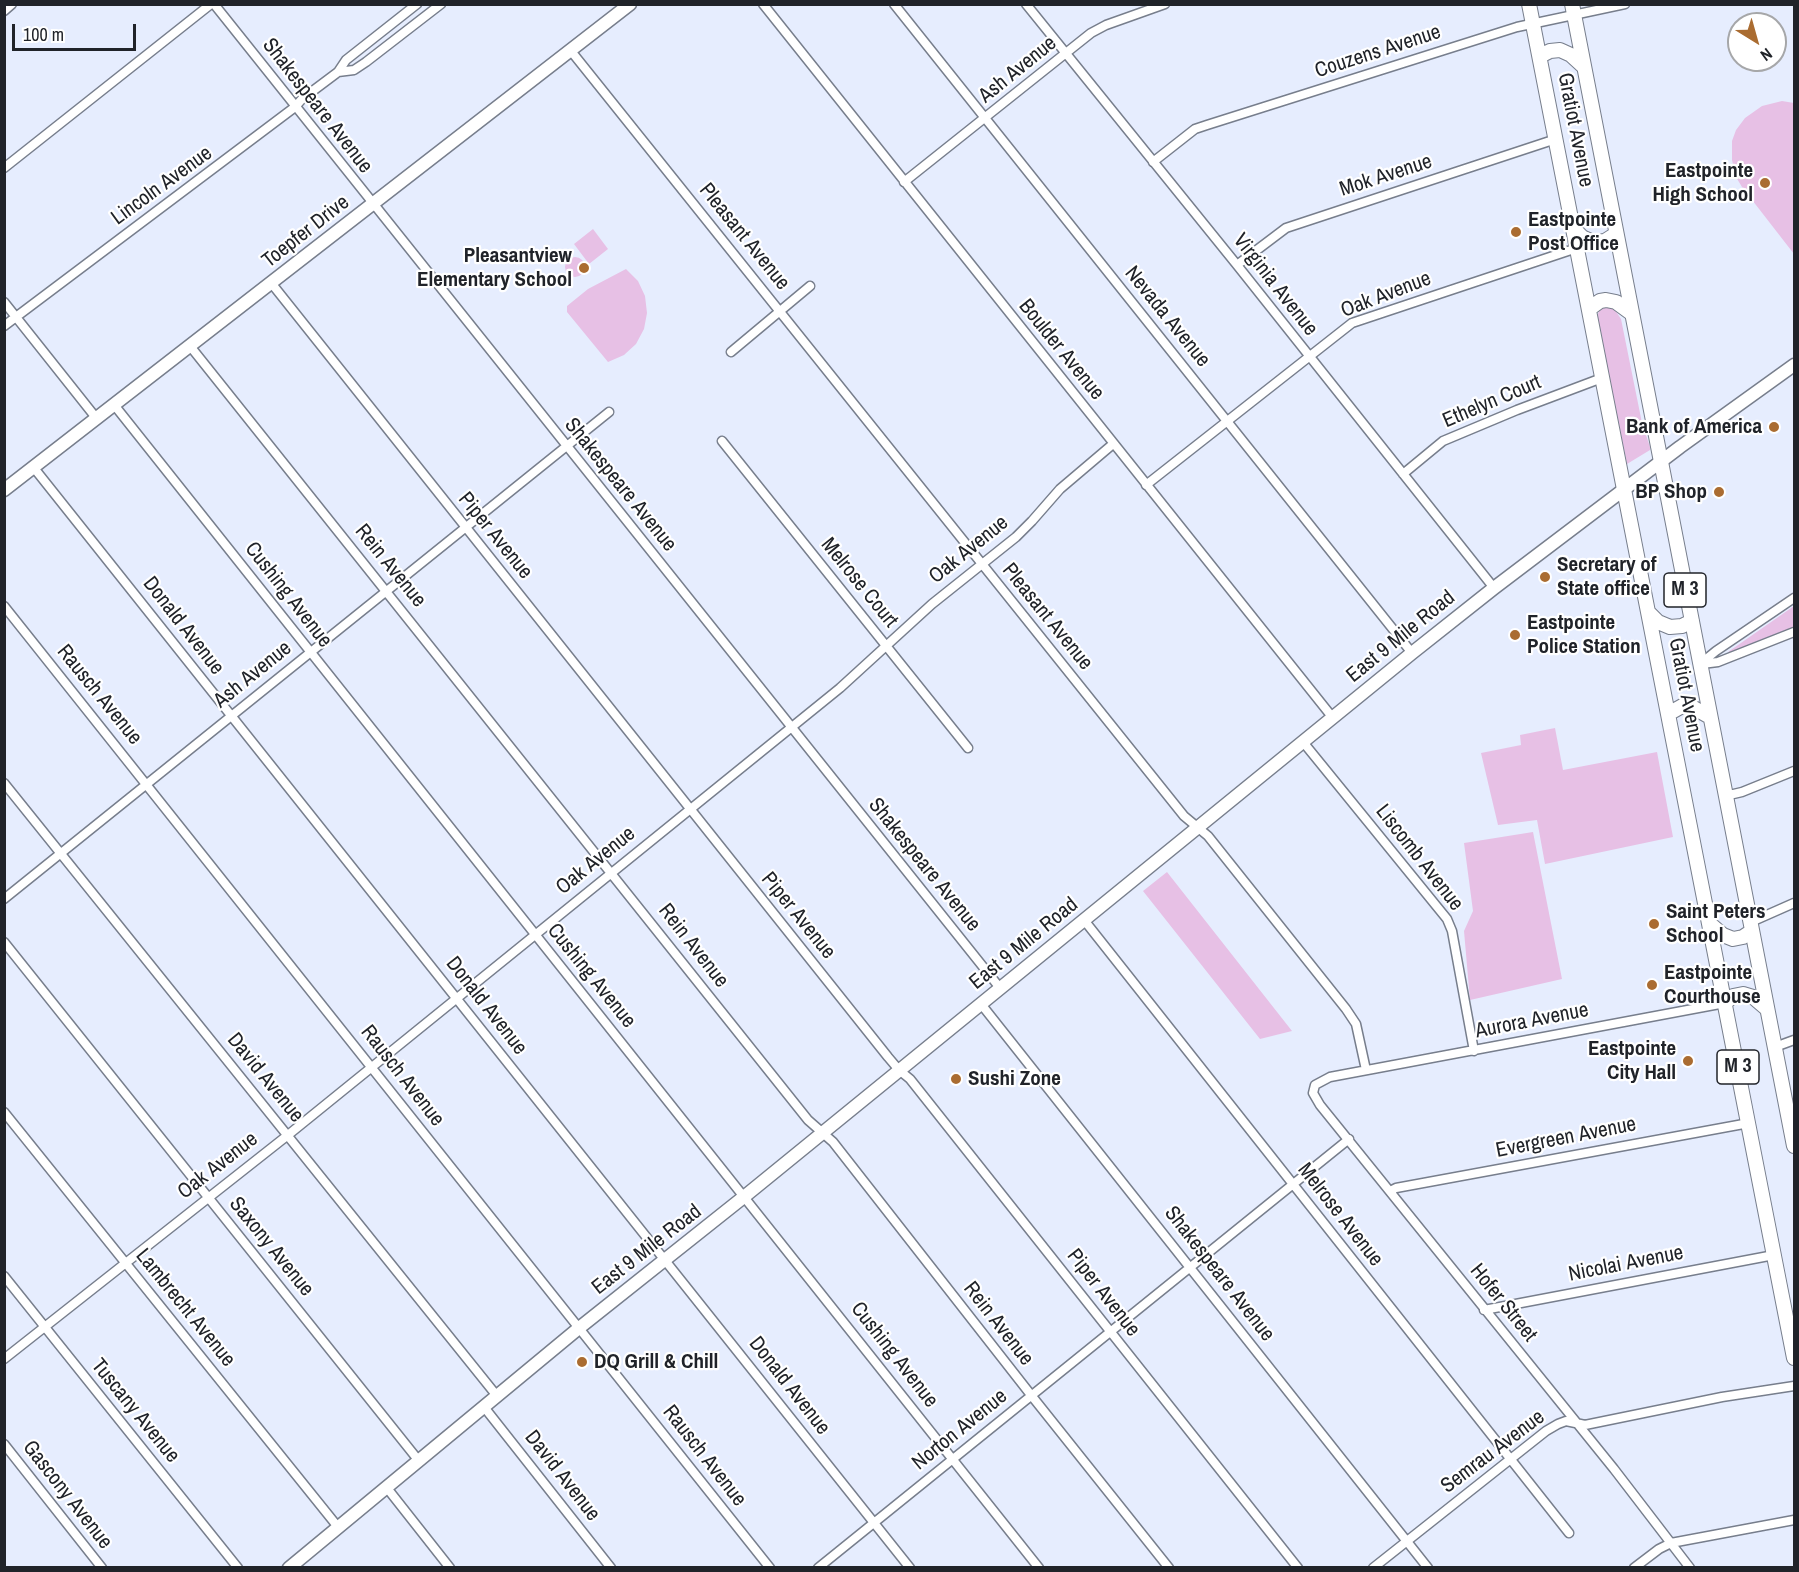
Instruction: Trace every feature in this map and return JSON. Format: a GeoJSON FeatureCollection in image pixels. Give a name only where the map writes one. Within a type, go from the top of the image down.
{"type":"FeatureCollection","features":[{"type":"Feature","properties":{"kind":"main road","name":"Toepfer Drive"},"geometry":{"type":"LineString","coordinates":[[4,490],[630,4]]}},
{"type":"Feature","properties":{"kind":"main road","name":"Gratiot Avenue"},"geometry":{"type":"LineString","coordinates":[[1530,4],[1794,1354]]}},
{"type":"Feature","properties":{"kind":"main road","name":"Gratiot Avenue"},"geometry":{"type":"LineString","coordinates":[[1573,10],[1767,1009],[1791,1111],[1794,1146]]}},
{"type":"Feature","properties":{"kind":"main road"},"geometry":{"type":"LineString","coordinates":[[1540,56],[1550,51],[1560,50],[1571,55],[1583,66]]}},
{"type":"Feature","properties":{"kind":"main road"},"geometry":{"type":"LineString","coordinates":[[1573,228],[1582,237],[1593,242],[1605,242],[1616,234]]}},
{"type":"Feature","properties":{"kind":"main road"},"geometry":{"type":"LineString","coordinates":[[1589,309],[1600,301],[1611,301],[1622,305],[1631,313]]}},
{"type":"Feature","properties":{"kind":"main road","name":"East 9 Mile Road"},"geometry":{"type":"LineString","coordinates":[[298,1565],[338,1527],[579,1328],[745,1196],[1412,653],[1624,489],[1794,365]]}},
{"type":"Feature","properties":{"kind":"main road"},"geometry":{"type":"LineString","coordinates":[[1648,612],[1658,622],[1670,627],[1682,626],[1692,621]]}},
{"type":"Feature","properties":{"kind":"main road"},"geometry":{"type":"LineString","coordinates":[[1668,714],[1684,705],[1710,717]]}},
{"type":"Feature","properties":{"kind":"main road"},"geometry":{"type":"LineString","coordinates":[[1709,923],[1723,935],[1733,939],[1743,938],[1752,926]]}},
{"type":"Feature","properties":{"kind":"main road"},"geometry":{"type":"LineString","coordinates":[[1725,1004],[1733,996],[1743,994],[1753,997],[1767,1009]]}},
{"type":"Feature","properties":{"kind":"street"},"geometry":{"type":"LineString","coordinates":[[4,11],[12,4]]}},
{"type":"Feature","properties":{"kind":"street"},"geometry":{"type":"LineString","coordinates":[[4,168],[212,4]]}},
{"type":"Feature","properties":{"kind":"street","name":"Shakespeare Avenue"},"geometry":{"type":"LineString","coordinates":[[212,4],[1000,988]]}},
{"type":"Feature","properties":{"kind":"street","name":"Lincoln Avenue"},"geometry":{"type":"LineString","coordinates":[[4,326],[295,107],[338,72],[346,60],[417,4]]}},
{"type":"Feature","properties":{"kind":"street","name":"Lincoln Avenue"},"geometry":{"type":"LineString","coordinates":[[338,72],[354,70],[441,4]]}},
{"type":"Feature","properties":{"kind":"street","name":"Boulder Avenue"},"geometry":{"type":"LineString","coordinates":[[763,4],[1333,717]]}},
{"type":"Feature","properties":{"kind":"street","name":"Nevada Avenue"},"geometry":{"type":"LineString","coordinates":[[894,4],[1412,653]]}},
{"type":"Feature","properties":{"kind":"street","name":"Virginia Avenue"},"geometry":{"type":"LineString","coordinates":[[1026,4],[1494,588]]}},
{"type":"Feature","properties":{"kind":"street","name":"Couzens Avenue"},"geometry":{"type":"LineString","coordinates":[[1153,162],[1195,129],[1573,10],[1625,4]]}},
{"type":"Feature","properties":{"kind":"street","name":"Ash Avenue"},"geometry":{"type":"LineString","coordinates":[[904,182],[1091,33],[1106,25],[1162,5]]}},
{"type":"Feature","properties":{"kind":"street","name":"Pleasant Avenue"},"geometry":{"type":"LineString","coordinates":[[571,51],[1184,816],[1208,836],[1352,1017],[1356,1024],[1366,1070]]}},
{"type":"Feature","properties":{"kind":"street","name":"Mok Avenue"},"geometry":{"type":"LineString","coordinates":[[1237,265],[1286,228],[1556,139]]}},
{"type":"Feature","properties":{"kind":"street","name":"Oak Avenue"},"geometry":{"type":"LineString","coordinates":[[1146,485],[1352,323],[1577,248]]}},
{"type":"Feature","properties":{"kind":"street","name":"Piper Avenue"},"geometry":{"type":"LineString","coordinates":[[272,284],[1299,1568]]}},
{"type":"Feature","properties":{"kind":"street"},"geometry":{"type":"LineString","coordinates":[[731,352],[810,286]]}},
{"type":"Feature","properties":{"kind":"street"},"geometry":{"type":"LineString","coordinates":[[4,302],[97,419]]}},
{"type":"Feature","properties":{"kind":"street","name":"Rein Avenue"},"geometry":{"type":"LineString","coordinates":[[190,346],[808,1120],[833,1142],[1169,1568]]}},
{"type":"Feature","properties":{"kind":"street","name":"Ethelyn Court"},"geometry":{"type":"LineString","coordinates":[[1403,474],[1443,441],[1602,378]]}},
{"type":"Feature","properties":{"kind":"street","name":"Cushing Avenue"},"geometry":{"type":"LineString","coordinates":[[115,406],[1039,1568]]}},
{"type":"Feature","properties":{"kind":"street","name":"Ash Avenue"},"geometry":{"type":"LineString","coordinates":[[4,899],[609,412]]}},
{"type":"Feature","properties":{"kind":"street","name":"Melrose Court"},"geometry":{"type":"LineString","coordinates":[[722,441],[968,748]]}},
{"type":"Feature","properties":{"kind":"street","name":"Oak Avenue"},"geometry":{"type":"LineString","coordinates":[[4,1359],[288,1134],[792,728],[886,645],[1016,537],[1060,489],[1113,444]]}},
{"type":"Feature","properties":{"kind":"street","name":"Donald Avenue"},"geometry":{"type":"LineString","coordinates":[[34,468],[910,1568]]}},
{"type":"Feature","properties":{"kind":"street"},"geometry":{"type":"LineString","coordinates":[[1700,664],[1794,598]]}},
{"type":"Feature","properties":{"kind":"street","name":"Rausch Avenue"},"geometry":{"type":"LineString","coordinates":[[4,606],[770,1568]]}},
{"type":"Feature","properties":{"kind":"street"},"geometry":{"type":"LineString","coordinates":[[1700,664],[1718,662],[1794,632]]}},
{"type":"Feature","properties":{"kind":"street","name":"Liscomb Avenue"},"geometry":{"type":"LineString","coordinates":[[1303,742],[1447,919],[1452,931],[1474,1051]]}},
{"type":"Feature","properties":{"kind":"street"},"geometry":{"type":"LineString","coordinates":[[1725,796],[1742,792],[1794,771]]}},
{"type":"Feature","properties":{"kind":"street","name":"David Avenue"},"geometry":{"type":"LineString","coordinates":[[4,783],[62,852],[497,1396]]}},
{"type":"Feature","properties":{"kind":"street"},"geometry":{"type":"LineString","coordinates":[[1752,926],[1794,903]]}},
{"type":"Feature","properties":{"kind":"street","name":"Melrose Avenue"},"geometry":{"type":"LineString","coordinates":[[1084,920],[1569,1533]]}},
{"type":"Feature","properties":{"kind":"street","name":"Saxony Avenue"},"geometry":{"type":"LineString","coordinates":[[4,942],[419,1461]]}},
{"type":"Feature","properties":{"kind":"street","name":"Shakespeare Avenue"},"geometry":{"type":"LineString","coordinates":[[981,1004],[1428,1568]]}},
{"type":"Feature","properties":{"kind":"street","name":"Aurora Avenue"},"geometry":{"type":"LineString","coordinates":[[1345,1074],[1725,1004]]}},
{"type":"Feature","properties":{"kind":"street"},"geometry":{"type":"LineString","coordinates":[[1775,1047],[1794,1040]]}},
{"type":"Feature","properties":{"kind":"street","name":"Hofer Street"},"geometry":{"type":"LineString","coordinates":[[1345,1074],[1323,1079],[1315,1085],[1313,1093],[1320,1104],[1690,1568]]}},
{"type":"Feature","properties":{"kind":"street","name":"Lambrecht Avenue"},"geometry":{"type":"LineString","coordinates":[[4,1112],[338,1527]]}},
{"type":"Feature","properties":{"kind":"street","name":"Evergreen Avenue"},"geometry":{"type":"LineString","coordinates":[[1390,1191],[1396,1188],[1749,1123]]}},
{"type":"Feature","properties":{"kind":"street","name":"Norton Avenue"},"geometry":{"type":"LineString","coordinates":[[818,1568],[1349,1139]]}},
{"type":"Feature","properties":{"kind":"street","name":"Nicolai Avenue"},"geometry":{"type":"LineString","coordinates":[[1484,1310],[1774,1254]]}},
{"type":"Feature","properties":{"kind":"street","name":"Tuscany Avenue"},"geometry":{"type":"LineString","coordinates":[[4,1276],[238,1568]]}},
{"type":"Feature","properties":{"kind":"street","name":"Semrau Avenue"},"geometry":{"type":"LineString","coordinates":[[1372,1568],[1546,1431],[1558,1424],[1566,1421],[1585,1425],[1722,1397],[1794,1386]]}},
{"type":"Feature","properties":{"kind":"street","name":"David Avenue"},"geometry":{"type":"LineString","coordinates":[[484,1407],[611,1568]]}},
{"type":"Feature","properties":{"kind":"street","name":"Gascony Avenue"},"geometry":{"type":"LineString","coordinates":[[4,1444],[102,1568]]}},
{"type":"Feature","properties":{"kind":"street"},"geometry":{"type":"LineString","coordinates":[[387,1488],[450,1568]]}},
{"type":"Feature","properties":{"kind":"street"},"geometry":{"type":"LineString","coordinates":[[1634,1568],[1659,1548],[1671,1543],[1794,1520]]}},
{"type":"Feature","properties":{"kind":"shaded area"},"geometry":{"type":"Polygon","coordinates":[[[1782,101],[1794,103],[1794,254],[1742,187],[1736,177],[1732,160],[1732,141],[1736,130],[1745,118],[1762,106],[1782,101]]]}},
{"type":"Feature","properties":{"kind":"shaded area"},"geometry":{"type":"Polygon","coordinates":[[[593,229],[608,249],[589,264],[574,244],[593,229]]]}},
{"type":"Feature","properties":{"kind":"shaded area"},"geometry":{"type":"Polygon","coordinates":[[[575,257],[582,260],[585,267],[582,274],[575,277],[568,274],[565,267],[568,260],[575,257]]]}},
{"type":"Feature","properties":{"kind":"shaded area"},"geometry":{"type":"Polygon","coordinates":[[[626,269],[638,281],[645,296],[647,313],[644,329],[636,344],[624,355],[608,362],[567,312],[567,306],[588,289],[626,269]]]}},
{"type":"Feature","properties":{"kind":"shaded area"},"geometry":{"type":"Polygon","coordinates":[[[1608,307],[1615,310],[1621,319],[1642,423],[1650,447],[1650,450],[1627,464],[1597,316],[1600,309],[1608,307]]]}},
{"type":"Feature","properties":{"kind":"shaded area"},"geometry":{"type":"Polygon","coordinates":[[[1794,606],[1794,627],[1728,652],[1794,606]]]}},
{"type":"Feature","properties":{"kind":"shaded area"},"geometry":{"type":"Polygon","coordinates":[[[1555,728],[1563,770],[1657,752],[1673,837],[1545,864],[1537,820],[1498,825],[1481,753],[1521,745],[1520,735],[1555,728]]]}},
{"type":"Feature","properties":{"kind":"shaded area"},"geometry":{"type":"Polygon","coordinates":[[[1533,832],[1562,979],[1470,1000],[1464,931],[1473,911],[1464,843],[1533,832]]]}},
{"type":"Feature","properties":{"kind":"shaded area"},"geometry":{"type":"Polygon","coordinates":[[[1167,872],[1292,1031],[1260,1039],[1143,891],[1167,872]]]}},
{"type":"Feature","properties":{"kind":"place","name":"Eastpointe High School"},"geometry":{"type":"Point","coordinates":[1765,183]}},
{"type":"Feature","properties":{"kind":"place","name":"Eastpointe Post Office"},"geometry":{"type":"Point","coordinates":[1516,232]}},
{"type":"Feature","properties":{"kind":"place","name":"Pleasantview Elementary School"},"geometry":{"type":"Point","coordinates":[584,268]}},
{"type":"Feature","properties":{"kind":"place","name":"Bank of America"},"geometry":{"type":"Point","coordinates":[1774,427]}},
{"type":"Feature","properties":{"kind":"place","name":"BP Shop"},"geometry":{"type":"Point","coordinates":[1719,492]}},
{"type":"Feature","properties":{"kind":"place","name":"Secretary of State office"},"geometry":{"type":"Point","coordinates":[1545,577]}},
{"type":"Feature","properties":{"kind":"place","name":"Eastpointe Police Station"},"geometry":{"type":"Point","coordinates":[1515,635]}},
{"type":"Feature","properties":{"kind":"place","name":"Saint Peters School"},"geometry":{"type":"Point","coordinates":[1654,924]}},
{"type":"Feature","properties":{"kind":"place","name":"Eastpointe Courthouse"},"geometry":{"type":"Point","coordinates":[1652,985]}},
{"type":"Feature","properties":{"kind":"place","name":"Eastpointe City Hall"},"geometry":{"type":"Point","coordinates":[1688,1061]}},
{"type":"Feature","properties":{"kind":"place","name":"Sushi Zone"},"geometry":{"type":"Point","coordinates":[956,1079]}},
{"type":"Feature","properties":{"kind":"place","name":"DQ Grill & Chill"},"geometry":{"type":"Point","coordinates":[582,1362]}}]}
